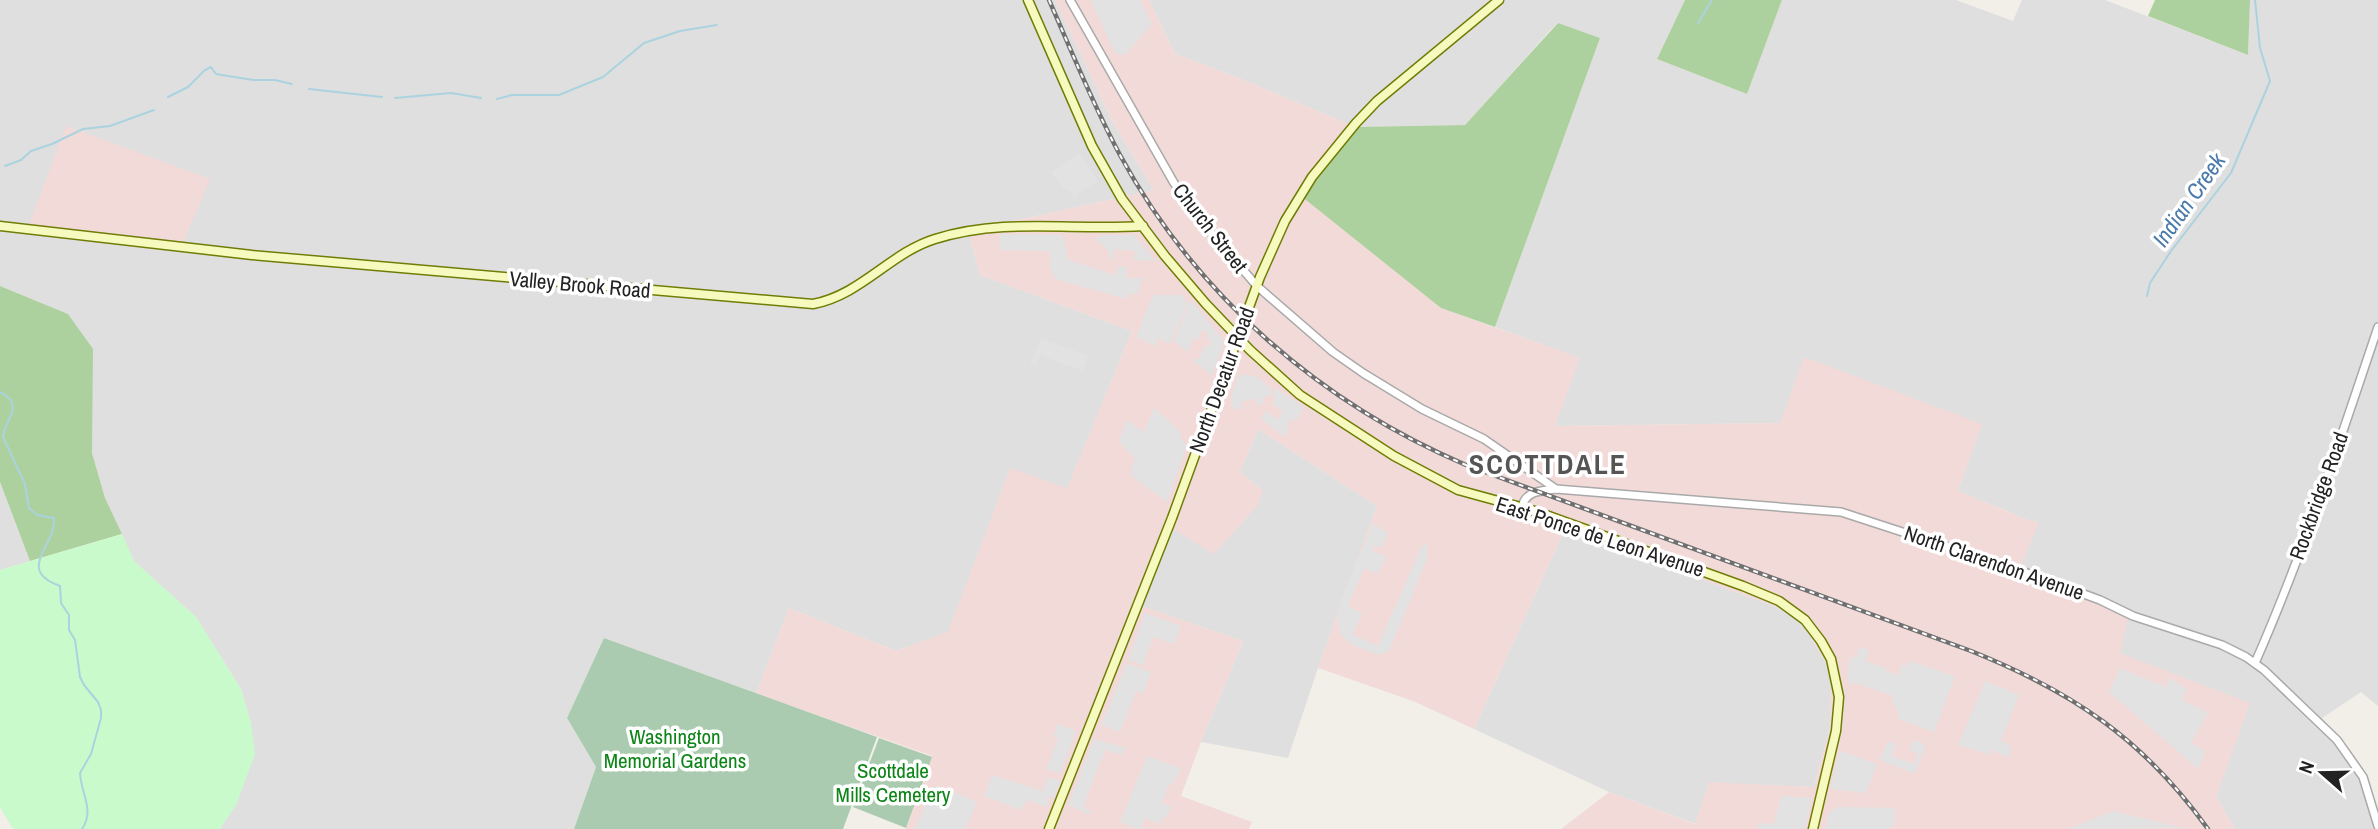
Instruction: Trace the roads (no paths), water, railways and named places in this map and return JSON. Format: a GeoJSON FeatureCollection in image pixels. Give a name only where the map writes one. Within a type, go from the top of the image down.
{"type":"FeatureCollection","features":[{"type":"Feature","properties":{"kind":"main road","name":"East Ponce de Leon Avenue"},"geometry":{"type":"LineString","coordinates":[[1027,0],[1101,165],[1143,226],[1188,283],[1238,337],[1300,395],[1394,456],[1458,490],[1522,507],[1767,595],[1805,620],[1831,659],[1839,697],[1836,731],[1813,829]]}},
{"type":"Feature","properties":{"kind":"main road","name":"North Decatur Road"},"geometry":{"type":"LineString","coordinates":[[1049,829],[1182,492],[1257,286],[1290,213],[1312,177],[1339,142],[1377,102],[1500,0]]}},
{"type":"Feature","properties":{"kind":"main road","name":"Valley Brook Road"},"geometry":{"type":"LineString","coordinates":[[0,226],[226,253],[813,304],[843,295],[910,249],[933,239],[1016,225],[1143,226]]}},
{"type":"Feature","properties":{"kind":"street","name":"Church Street"},"geometry":{"type":"LineString","coordinates":[[1070,0],[1174,183],[1211,233],[1257,286],[1333,352],[1363,373],[1422,409],[1484,439],[1556,489]]}},
{"type":"Feature","properties":{"kind":"street","name":"Rockbridge Road"},"geometry":{"type":"LineString","coordinates":[[2255,663],[2329,473],[2378,327]]}},
{"type":"Feature","properties":{"kind":"street","name":"North Clarendon Avenue"},"geometry":{"type":"LineString","coordinates":[[1522,507],[1531,493],[1556,489],[1841,512],[1938,542],[2090,596],[2133,616],[2223,646],[2255,663],[2343,747],[2363,777],[2378,826]]}},
{"type":"Feature","properties":{"kind":"waterway"},"geometry":{"type":"LineString","coordinates":[[1698,23],[1712,0]]}},
{"type":"Feature","properties":{"kind":"waterway","name":"Indian Creek"},"geometry":{"type":"LineString","coordinates":[[2147,296],[2150,283],[2171,251],[2231,173],[2270,81],[2260,48],[2255,0]]}},
{"type":"Feature","properties":{"kind":"waterway"},"geometry":{"type":"LineString","coordinates":[[497,99],[512,95],[559,95],[603,77],[644,43],[680,31],[717,25]]}},
{"type":"Feature","properties":{"kind":"waterway"},"geometry":{"type":"LineString","coordinates":[[168,97],[188,87],[211,67],[216,74],[292,84]]}},
{"type":"Feature","properties":{"kind":"waterway"},"geometry":{"type":"LineString","coordinates":[[309,89],[382,97]]}},
{"type":"Feature","properties":{"kind":"waterway"},"geometry":{"type":"LineString","coordinates":[[395,98],[451,93],[481,98]]}},
{"type":"Feature","properties":{"kind":"waterway"},"geometry":{"type":"LineString","coordinates":[[5,166],[21,160],[31,151],[83,129],[110,126],[154,110]]}},
{"type":"Feature","properties":{"kind":"waterway"},"geometry":{"type":"LineString","coordinates":[[0,392],[12,402],[12,412],[3,437],[25,484],[29,508],[37,515],[54,518],[53,528],[41,556],[40,573],[60,586],[61,603],[69,615],[69,630],[75,640],[80,677],[101,710],[91,754],[80,773],[87,808],[86,822],[82,829]]}},
{"type":"Feature","properties":{"kind":"railway"},"geometry":{"type":"LineString","coordinates":[[1049,0],[1110,136],[1151,206],[1186,254],[1224,298],[1312,377],[1412,440],[1466,465],[1971,651],[2042,683],[2074,702],[2131,744],[2158,769],[2208,829]]}},
{"type":"Feature","properties":{"kind":"district","name":"SCOTTDALE"},"geometry":{"type":"Point","coordinates":[1548,464]}},
{"type":"Feature","properties":{"kind":"park label","name":"Washington Memorial Gardens"},"geometry":{"type":"Point","coordinates":[675,749]}},
{"type":"Feature","properties":{"kind":"park label","name":"Scottdale Mills Cemetery"},"geometry":{"type":"Point","coordinates":[893,783]}}]}
